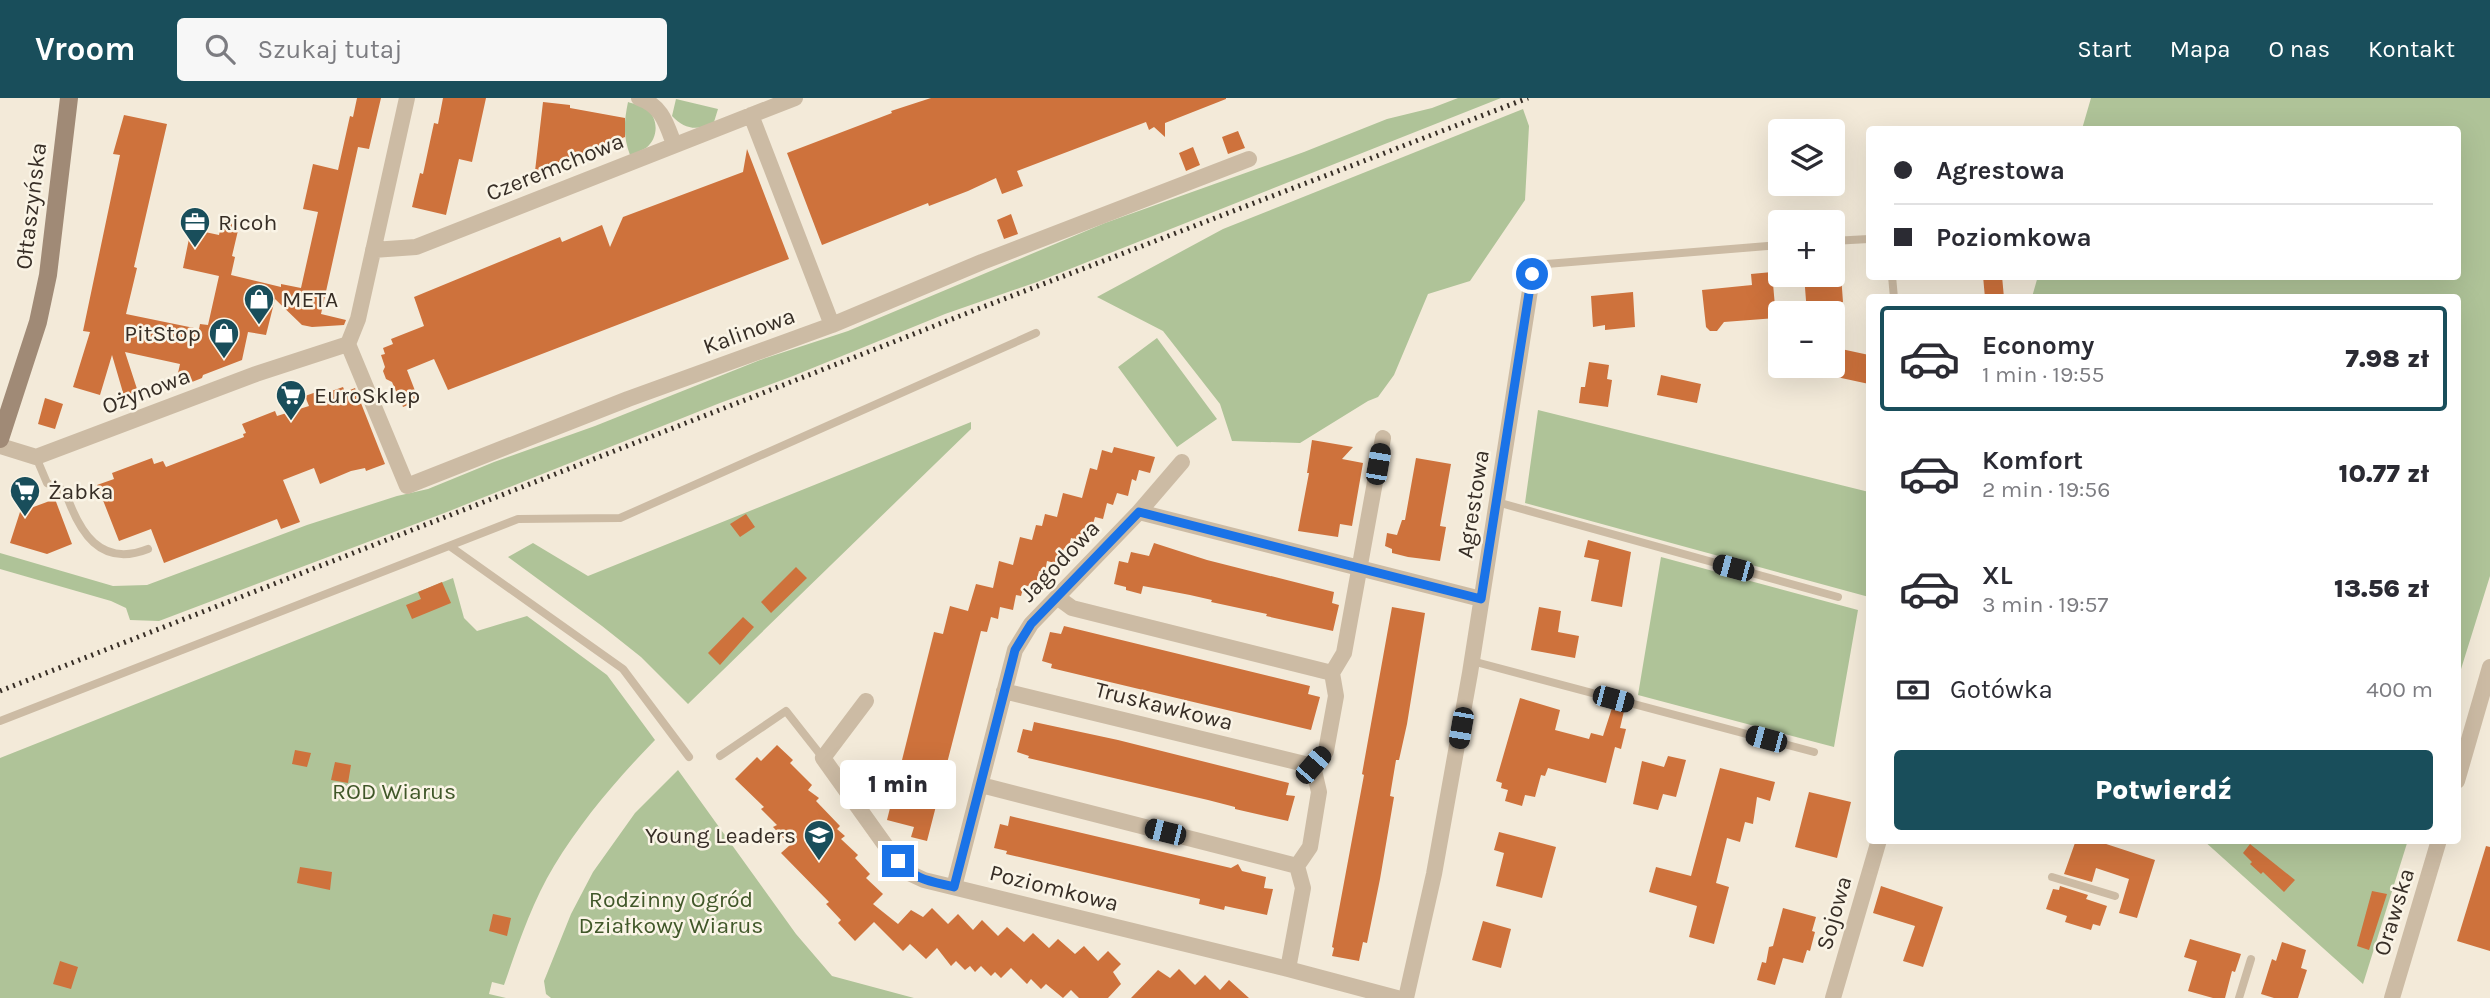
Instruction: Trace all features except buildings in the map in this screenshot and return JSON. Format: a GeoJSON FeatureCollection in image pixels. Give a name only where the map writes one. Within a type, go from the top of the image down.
{"type":"FeatureCollection","features":[{"type":"Feature","properties":{"kind":"street","name":"Ołtaszyńska"},"geometry":{"type":"LineString","coordinates":[[0,439],[38,322],[48,275],[69,98]]}},
{"type":"Feature","properties":{"kind":"street"},"geometry":{"type":"LineString","coordinates":[[348,344],[359,319],[407,98]]}},
{"type":"Feature","properties":{"kind":"street"},"geometry":{"type":"LineString","coordinates":[[639,98],[652,102],[664,119],[674,144]]}},
{"type":"Feature","properties":{"kind":"street","name":"Czeremchowa"},"geometry":{"type":"LineString","coordinates":[[373,250],[416,247],[795,98]]}},
{"type":"Feature","properties":{"kind":"street"},"geometry":{"type":"LineString","coordinates":[[751,115],[832,324]]}},
{"type":"Feature","properties":{"kind":"street","name":"Kalinowa"},"geometry":{"type":"LineString","coordinates":[[348,344],[407,486],[628,399],[832,324],[982,262],[1249,159]]}},
{"type":"Feature","properties":{"kind":"street","name":"Agrestowa"},"geometry":{"type":"LineString","coordinates":[[1406,998],[1438,855],[1472,662],[1534,265]]}},
{"type":"Feature","properties":{"kind":"street","name":"Ożynowa"},"geometry":{"type":"LineString","coordinates":[[36,457],[257,374],[348,344]]}},
{"type":"Feature","properties":{"kind":"street"},"geometry":{"type":"LineString","coordinates":[[1288,969],[1303,888],[1297,866],[1310,847],[1319,792],[1313,765],[1326,751],[1336,696],[1332,673],[1344,653],[1383,438]]}},
{"type":"Feature","properties":{"kind":"street"},"geometry":{"type":"LineString","coordinates":[[0,446],[36,457]]}},
{"type":"Feature","properties":{"kind":"street","name":"Jagodowa"},"geometry":{"type":"LineString","coordinates":[[954,887],[1015,650],[1031,624],[1139,512],[1182,462]]}},
{"type":"Feature","properties":{"kind":"street"},"geometry":{"type":"LineString","coordinates":[[1139,512],[1481,599]]}},
{"type":"Feature","properties":{"kind":"street"},"geometry":{"type":"LineString","coordinates":[[1057,597],[1072,608],[1332,673]]}},
{"type":"Feature","properties":{"kind":"street"},"geometry":{"type":"LineString","coordinates":[[2461,766],[2490,667]]}},
{"type":"Feature","properties":{"kind":"street","name":"Truskawkowa"},"geometry":{"type":"LineString","coordinates":[[1004,691],[1313,765]]}},
{"type":"Feature","properties":{"kind":"street"},"geometry":{"type":"LineString","coordinates":[[823,758],[866,701]]}},
{"type":"Feature","properties":{"kind":"street","name":"Poziomkowa"},"geometry":{"type":"LineString","coordinates":[[823,758],[888,849],[909,873],[923,880],[1397,998]]}},
{"type":"Feature","properties":{"kind":"street"},"geometry":{"type":"LineString","coordinates":[[981,785],[1297,866]]}},
{"type":"Feature","properties":{"kind":"street","name":"Sojowa"},"geometry":{"type":"LineString","coordinates":[[1833,998],[1879,844]]}},
{"type":"Feature","properties":{"kind":"street","name":"Orawska"},"geometry":{"type":"LineString","coordinates":[[2392,998],[2438,844]]}},
{"type":"Feature","properties":{"kind":"lane"},"geometry":{"type":"LineString","coordinates":[[1845,240],[1866,239]]}},
{"type":"Feature","properties":{"kind":"lane"},"geometry":{"type":"LineString","coordinates":[[1534,265],[1768,246]]}},
{"type":"Feature","properties":{"kind":"lane"},"geometry":{"type":"LineString","coordinates":[[0,721],[518,519],[620,518],[1037,333]]}},
{"type":"Feature","properties":{"kind":"lane"},"geometry":{"type":"LineString","coordinates":[[36,457],[47,482],[65,491],[72,514],[102,550],[118,556],[133,555],[148,549]]}},
{"type":"Feature","properties":{"kind":"lane"},"geometry":{"type":"LineString","coordinates":[[1496,502],[1838,597]]}},
{"type":"Feature","properties":{"kind":"lane"},"geometry":{"type":"LineString","coordinates":[[451,547],[623,670],[689,757]]}},
{"type":"Feature","properties":{"kind":"lane"},"geometry":{"type":"LineString","coordinates":[[1472,662],[1814,752]]}},
{"type":"Feature","properties":{"kind":"lane"},"geometry":{"type":"LineString","coordinates":[[720,755],[786,711],[823,758]]}},
{"type":"Feature","properties":{"kind":"lane"},"geometry":{"type":"LineString","coordinates":[[2052,877],[2115,896]]}},
{"type":"Feature","properties":{"kind":"lane"},"geometry":{"type":"LineString","coordinates":[[2239,998],[2251,960]]}},
{"type":"Feature","properties":{"kind":"green space"},"geometry":{"type":"Polygon","coordinates":[[[1458,98],[1501,98],[1037,282],[945,314],[447,512],[159,621],[130,620],[126,608],[111,601],[0,569],[0,553],[113,586],[147,585],[307,525],[397,496],[428,489],[760,360],[848,331],[1105,223],[1304,152],[1387,119],[1432,108],[1458,98]]]}},
{"type":"Feature","properties":{"kind":"green space"},"geometry":{"type":"Polygon","coordinates":[[[2091,98],[2490,98],[2490,576],[2461,669],[2461,294],[2033,294],[2037,280],[2461,280],[2461,126],[2083,126],[2091,98]]]}},
{"type":"Feature","properties":{"kind":"green space"},"geometry":{"type":"Polygon","coordinates":[[[676,99],[718,109],[714,122],[698,128],[682,124],[672,116],[676,99]]]}},
{"type":"Feature","properties":{"kind":"green space"},"geometry":{"type":"Polygon","coordinates":[[[628,102],[650,112],[656,128],[650,144],[630,155],[625,129],[628,102]]]}},
{"type":"Feature","properties":{"kind":"green space"},"geometry":{"type":"Polygon","coordinates":[[[1523,109],[1529,126],[1525,200],[1470,281],[1428,294],[1394,375],[1378,397],[1300,443],[1232,441],[1220,404],[1163,331],[1097,297],[1223,229],[1523,109]]]}},
{"type":"Feature","properties":{"kind":"green space"},"geometry":{"type":"Polygon","coordinates":[[[1157,338],[1217,419],[1177,447],[1118,367],[1157,338]]]}},
{"type":"Feature","properties":{"kind":"green space"},"geometry":{"type":"Polygon","coordinates":[[[1538,410],[1866,491],[1866,596],[1525,503],[1538,410]]]}},
{"type":"Feature","properties":{"kind":"green space"},"geometry":{"type":"Polygon","coordinates":[[[971,422],[971,429],[688,704],[641,657],[508,557],[533,543],[588,576],[971,422]]]}},
{"type":"Feature","properties":{"kind":"green space"},"geometry":{"type":"Polygon","coordinates":[[[1661,557],[1858,610],[1834,747],[1638,695],[1661,557]]]}},
{"type":"Feature","properties":{"kind":"green space","name":"ROD Wiarus"},"geometry":{"type":"Polygon","coordinates":[[[453,578],[464,618],[477,631],[527,616],[607,675],[655,740],[601,800],[554,866],[532,909],[504,985],[492,982],[489,994],[506,998],[0,998],[0,758],[453,578]]]}},
{"type":"Feature","properties":{"kind":"green space","name":"Rodzinny Ogród Działkowy Wiarus"},"geometry":{"type":"Polygon","coordinates":[[[678,770],[796,934],[832,976],[914,998],[551,998],[546,994],[544,981],[571,914],[593,872],[635,813],[678,770]]]}},
{"type":"Feature","properties":{"kind":"green space"},"geometry":{"type":"Polygon","coordinates":[[[2207,844],[2407,844],[2363,984],[2207,844]]]}},
{"type":"Feature","properties":{"kind":"railway"},"geometry":{"type":"LineString","coordinates":[[0,691],[970,312],[1528,98]]}},
{"type":"Feature","properties":{"kind":"place","name":"Ricoh"},"geometry":{"type":"Point","coordinates":[195,249]}},
{"type":"Feature","properties":{"kind":"place","name":"META"},"geometry":{"type":"Point","coordinates":[259,326]}},
{"type":"Feature","properties":{"kind":"place","name":"PitStop"},"geometry":{"type":"Point","coordinates":[224,360]}},
{"type":"Feature","properties":{"kind":"place","name":"EuroSklep"},"geometry":{"type":"Point","coordinates":[291,422]}},
{"type":"Feature","properties":{"kind":"place","name":"Żabka"},"geometry":{"type":"Point","coordinates":[25,518]}},
{"type":"Feature","properties":{"kind":"place","name":"Young Leaders"},"geometry":{"type":"Point","coordinates":[819,862]}},
{"type":"Feature","properties":{"kind":"route"},"geometry":{"type":"LineString","coordinates":[[898,861],[909,873],[923,880],[954,887],[1015,650],[1031,624],[1139,512],[1481,599],[1532,274]]}}]}
